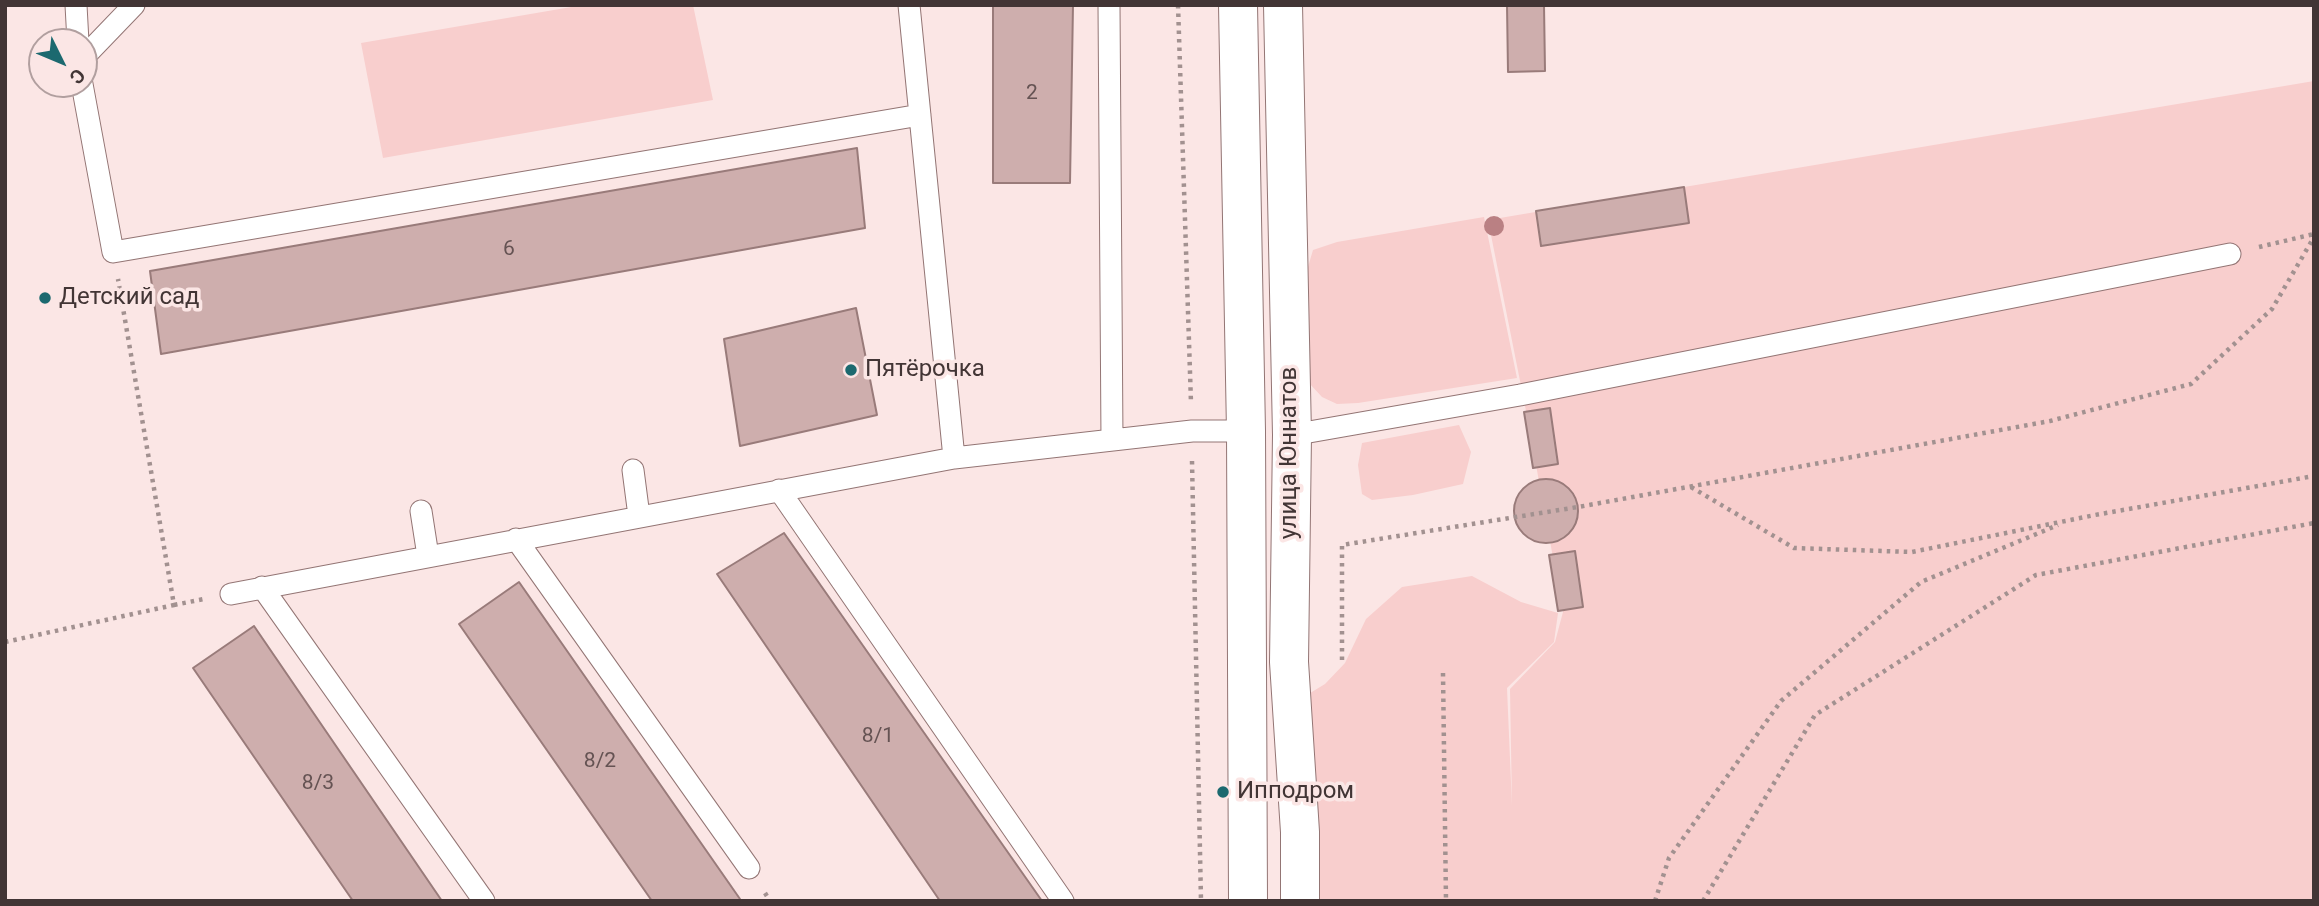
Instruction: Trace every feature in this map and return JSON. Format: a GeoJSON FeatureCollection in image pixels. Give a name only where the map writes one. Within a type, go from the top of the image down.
{"type":"FeatureCollection","features":[{"type":"Feature","properties":{"kind":"main road","name":"улица Юннатов"},"geometry":{"type":"LineString","coordinates":[[1238,5],[1245,431],[1248,901]]}},
{"type":"Feature","properties":{"kind":"main road","name":"улица Юннатов"},"geometry":{"type":"LineString","coordinates":[[1283,5],[1292,435],[1289,663],[1300,832],[1300,901]]}},
{"type":"Feature","properties":{"kind":"lane"},"geometry":{"type":"LineString","coordinates":[[76,5],[77,28]]}},
{"type":"Feature","properties":{"kind":"lane"},"geometry":{"type":"LineString","coordinates":[[98,42],[134,5]]}},
{"type":"Feature","properties":{"kind":"lane"},"geometry":{"type":"LineString","coordinates":[[909,5],[954,458]]}},
{"type":"Feature","properties":{"kind":"lane"},"geometry":{"type":"LineString","coordinates":[[1109,5],[1112,440]]}},
{"type":"Feature","properties":{"kind":"lane"},"geometry":{"type":"LineString","coordinates":[[85,98],[113,252],[920,115]]}},
{"type":"Feature","properties":{"kind":"lane"},"geometry":{"type":"LineString","coordinates":[[1292,435],[1534,392],[2230,254]]}},
{"type":"Feature","properties":{"kind":"lane"},"geometry":{"type":"LineString","coordinates":[[230,593],[954,458],[1192,431],[1245,431]]}},
{"type":"Feature","properties":{"kind":"lane"},"geometry":{"type":"LineString","coordinates":[[633,470],[639,516]]}},
{"type":"Feature","properties":{"kind":"lane"},"geometry":{"type":"LineString","coordinates":[[779,490],[1063,901]]}},
{"type":"Feature","properties":{"kind":"lane"},"geometry":{"type":"LineString","coordinates":[[421,511],[429,556]]}},
{"type":"Feature","properties":{"kind":"lane"},"geometry":{"type":"LineString","coordinates":[[516,539],[749,868]]}},
{"type":"Feature","properties":{"kind":"lane"},"geometry":{"type":"LineString","coordinates":[[262,587],[484,901]]}},
{"type":"Feature","properties":{"kind":"path"},"geometry":{"type":"LineString","coordinates":[[1178,5],[1192,431],[1201,901]]}},
{"type":"Feature","properties":{"kind":"path"},"geometry":{"type":"LineString","coordinates":[[2230,254],[2314,235]]}},
{"type":"Feature","properties":{"kind":"path"},"geometry":{"type":"LineString","coordinates":[[1342,660],[1342,545],[1690,487],[2050,421],[2191,384],[2272,309],[2314,235]]}},
{"type":"Feature","properties":{"kind":"path"},"geometry":{"type":"LineString","coordinates":[[5,642],[174,605],[113,252]]}},
{"type":"Feature","properties":{"kind":"path"},"geometry":{"type":"LineString","coordinates":[[1690,487],[1794,548],[1912,552],[2068,520],[2314,476]]}},
{"type":"Feature","properties":{"kind":"path"},"geometry":{"type":"LineString","coordinates":[[1655,901],[1669,858],[1781,701],[1922,582],[2068,520]]}},
{"type":"Feature","properties":{"kind":"path"},"geometry":{"type":"LineString","coordinates":[[1703,901],[1815,715],[2036,575],[2314,523]]}},
{"type":"Feature","properties":{"kind":"path"},"geometry":{"type":"LineString","coordinates":[[1443,673],[1446,901]]}},
{"type":"Feature","properties":{"kind":"shaded area"},"geometry":{"type":"Polygon","coordinates":[[[583,5],[693,5],[713,100],[383,158],[361,43],[583,5]]]}},
{"type":"Feature","properties":{"kind":"shaded area"},"geometry":{"type":"Polygon","coordinates":[[[2314,81],[2314,901],[1300,901],[1292,704],[1325,684],[1345,663],[1366,619],[1402,587],[1472,576],[1521,602],[1558,613],[1554,642],[1507,688],[1512,806],[1510,689],[1555,642],[1563,612],[1488,220],[2314,81]]]}},
{"type":"Feature","properties":{"kind":"shaded area"},"geometry":{"type":"Polygon","coordinates":[[[1484,217],[1517,378],[1358,403],[1337,404],[1322,397],[1309,383],[1302,287],[1313,250],[1337,242],[1484,217]]]}},
{"type":"Feature","properties":{"kind":"shaded area"},"geometry":{"type":"Polygon","coordinates":[[[1459,425],[1471,452],[1463,484],[1413,495],[1372,500],[1362,494],[1358,465],[1362,443],[1459,425]]]}},
{"type":"Feature","properties":{"kind":"building"},"geometry":{"type":"Polygon","coordinates":[[[993,5],[1073,5],[1070,183],[993,183],[993,5]]]}},
{"type":"Feature","properties":{"kind":"building"},"geometry":{"type":"Polygon","coordinates":[[[1507,5],[1544,5],[1545,71],[1508,72],[1507,5]]]}},
{"type":"Feature","properties":{"kind":"building"},"geometry":{"type":"Polygon","coordinates":[[[857,148],[865,228],[161,354],[150,271],[857,148]]]}},
{"type":"Feature","properties":{"kind":"building"},"geometry":{"type":"Polygon","coordinates":[[[1684,187],[1689,223],[1541,246],[1536,211],[1684,187]]]}},
{"type":"Feature","properties":{"kind":"building"},"geometry":{"type":"Polygon","coordinates":[[[856,308],[877,415],[740,446],[724,339],[856,308]]]}},
{"type":"Feature","properties":{"kind":"building"},"geometry":{"type":"Polygon","coordinates":[[[1550,408],[1558,464],[1533,468],[1524,412],[1550,408]]]}},
{"type":"Feature","properties":{"kind":"building"},"geometry":{"type":"Polygon","coordinates":[[[1546,479],[1569,488],[1578,511],[1569,534],[1546,543],[1523,534],[1514,511],[1523,488],[1546,479]]]}},
{"type":"Feature","properties":{"kind":"building"},"geometry":{"type":"Polygon","coordinates":[[[784,533],[1042,901],[940,901],[717,574],[784,533]]]}},
{"type":"Feature","properties":{"kind":"building"},"geometry":{"type":"Polygon","coordinates":[[[1575,551],[1583,607],[1558,611],[1549,555],[1575,551]]]}},
{"type":"Feature","properties":{"kind":"building"},"geometry":{"type":"Polygon","coordinates":[[[519,582],[740,899],[738,901],[652,901],[459,624],[519,582]]]}},
{"type":"Feature","properties":{"kind":"building"},"geometry":{"type":"Polygon","coordinates":[[[254,626],[442,901],[353,901],[193,668],[254,626]]]}},
{"type":"Feature","properties":{"kind":"place","name":"Детский сад"},"geometry":{"type":"Point","coordinates":[45,298]}},
{"type":"Feature","properties":{"kind":"place","name":"Пятёрочка"},"geometry":{"type":"Point","coordinates":[851,370]}},
{"type":"Feature","properties":{"kind":"place","name":"Ипподром"},"geometry":{"type":"Point","coordinates":[1223,792]}}]}
